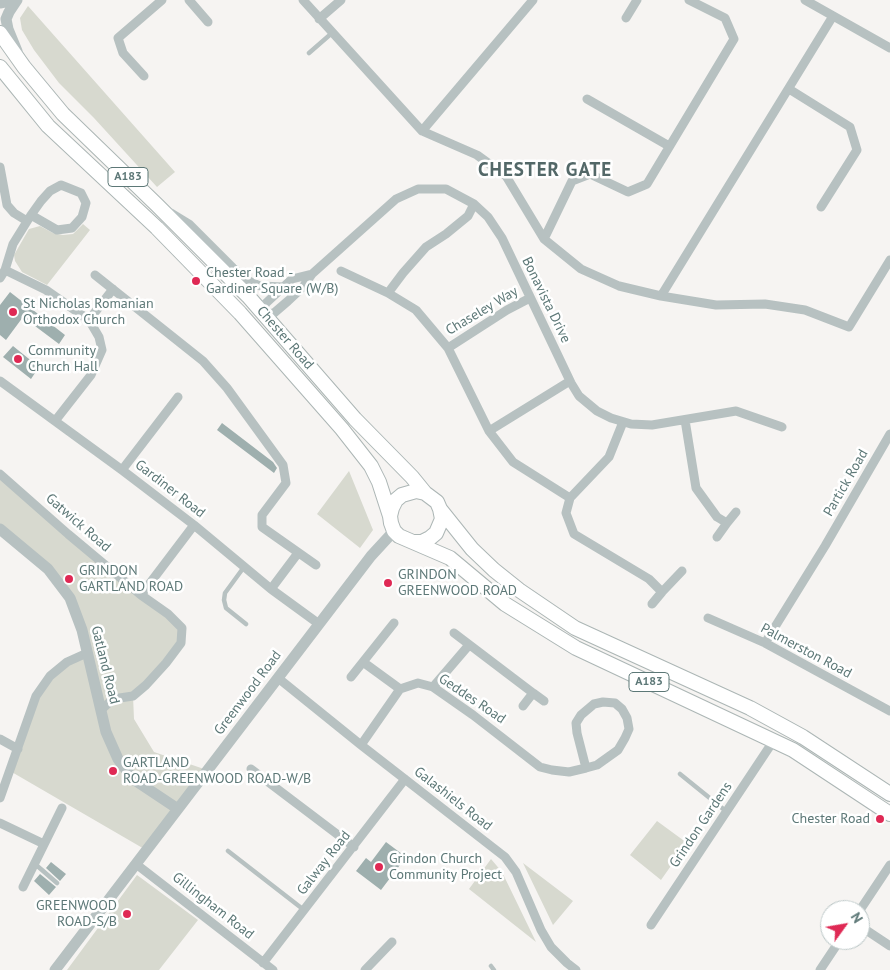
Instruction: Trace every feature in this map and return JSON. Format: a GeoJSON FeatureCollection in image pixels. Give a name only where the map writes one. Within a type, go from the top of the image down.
{"type":"FeatureCollection","features":[{"type":"Feature","properties":{"kind":"main road","name":"Chester Road"},"geometry":{"type":"LineString","coordinates":[[0,33],[24,67],[63,114],[158,205],[264,314],[355,419],[437,502],[440,510],[472,549],[494,570],[519,590],[575,628],[750,708],[803,737],[890,794]]}},
{"type":"Feature","properties":{"kind":"main road","name":"Chester Road"},"geometry":{"type":"LineString","coordinates":[[0,67],[48,126],[157,228],[252,326],[342,430],[371,466],[379,482],[394,531]]}},
{"type":"Feature","properties":{"kind":"main road"},"geometry":{"type":"LineString","coordinates":[[252,326],[264,314]]}},
{"type":"Feature","properties":{"kind":"main road"},"geometry":{"type":"LineString","coordinates":[[390,516],[396,500],[402,495],[416,491],[426,493]]}},
{"type":"Feature","properties":{"kind":"main road"},"geometry":{"type":"LineString","coordinates":[[414,542],[422,542],[436,533],[442,518],[440,510]]}},
{"type":"Feature","properties":{"kind":"main road","name":"A183"},"geometry":{"type":"LineString","coordinates":[[394,531],[399,536],[450,558],[505,604],[576,648],[793,750],[890,814]]}},
{"type":"Feature","properties":{"kind":"street"},"geometry":{"type":"LineString","coordinates":[[0,3],[15,0]]}},
{"type":"Feature","properties":{"kind":"street"},"geometry":{"type":"LineString","coordinates":[[15,0],[6,19],[8,29],[24,67]]}},
{"type":"Feature","properties":{"kind":"street"},"geometry":{"type":"LineString","coordinates":[[144,76],[123,53],[118,38],[162,0]]}},
{"type":"Feature","properties":{"kind":"street"},"geometry":{"type":"LineString","coordinates":[[189,0],[208,22]]}},
{"type":"Feature","properties":{"kind":"street"},"geometry":{"type":"LineString","coordinates":[[303,0],[422,132],[477,155],[506,176],[544,239],[581,269],[619,286],[661,296],[716,305],[766,304],[805,310],[850,327],[890,260]]}},
{"type":"Feature","properties":{"kind":"street"},"geometry":{"type":"LineString","coordinates":[[319,19],[341,0]]}},
{"type":"Feature","properties":{"kind":"street"},"geometry":{"type":"LineString","coordinates":[[422,132],[533,0]]}},
{"type":"Feature","properties":{"kind":"street"},"geometry":{"type":"LineString","coordinates":[[626,18],[637,0]]}},
{"type":"Feature","properties":{"kind":"street"},"geometry":{"type":"LineString","coordinates":[[544,239],[572,181],[590,174],[628,192],[647,184],[734,39],[725,18],[689,0]]}},
{"type":"Feature","properties":{"kind":"street"},"geometry":{"type":"LineString","coordinates":[[805,0],[890,48]]}},
{"type":"Feature","properties":{"kind":"street"},"geometry":{"type":"LineString","coordinates":[[661,296],[833,16]]}},
{"type":"Feature","properties":{"kind":"street"},"geometry":{"type":"LineString","coordinates":[[789,89],[850,127],[857,150],[821,207]]}},
{"type":"Feature","properties":{"kind":"street"},"geometry":{"type":"LineString","coordinates":[[588,98],[669,146]]}},
{"type":"Feature","properties":{"kind":"street"},"geometry":{"type":"LineString","coordinates":[[0,167],[7,205],[14,213],[29,218],[57,230],[72,228],[82,217],[86,203],[81,193],[61,185],[50,191],[29,218],[13,244],[2,274],[46,290],[89,320],[99,337],[102,350],[90,375],[54,421]]}},
{"type":"Feature","properties":{"kind":"street","name":"Bonavista Drive"},"geometry":{"type":"LineString","coordinates":[[312,274],[292,280],[284,286],[265,304],[264,314],[274,313],[303,287],[312,274],[396,199],[418,189],[446,189],[474,204],[488,217],[502,238],[570,381],[579,396],[597,411],[623,422],[652,425],[736,411],[782,428]]}},
{"type":"Feature","properties":{"kind":"street"},"geometry":{"type":"LineString","coordinates":[[388,292],[426,247],[468,216],[474,204]]}},
{"type":"Feature","properties":{"kind":"street"},"geometry":{"type":"LineString","coordinates":[[158,205],[189,224],[233,268],[249,281],[260,286],[284,286]]}},
{"type":"Feature","properties":{"kind":"street"},"geometry":{"type":"LineString","coordinates":[[341,271],[388,292],[416,310],[448,348],[489,432],[513,462],[570,498]]}},
{"type":"Feature","properties":{"kind":"street"},"geometry":{"type":"LineString","coordinates":[[95,275],[203,361],[227,388],[283,465],[286,482],[262,515],[262,527],[316,566]]}},
{"type":"Feature","properties":{"kind":"street"},"geometry":{"type":"LineString","coordinates":[[89,320],[113,289]]}},
{"type":"Feature","properties":{"kind":"street","name":"Chaseley Way"},"geometry":{"type":"LineString","coordinates":[[448,348],[507,310],[530,298]]}},
{"type":"Feature","properties":{"kind":"street"},"geometry":{"type":"LineString","coordinates":[[489,432],[570,381]]}},
{"type":"Feature","properties":{"kind":"street","name":"Gardiner Road"},"geometry":{"type":"LineString","coordinates":[[2,386],[122,470],[319,624]]}},
{"type":"Feature","properties":{"kind":"street"},"geometry":{"type":"LineString","coordinates":[[122,470],[178,397]]}},
{"type":"Feature","properties":{"kind":"street"},"geometry":{"type":"LineString","coordinates":[[685,420],[696,488],[717,517],[727,523]]}},
{"type":"Feature","properties":{"kind":"street"},"geometry":{"type":"LineString","coordinates":[[623,422],[609,457],[570,498],[566,514],[574,534],[649,578],[662,592]]}},
{"type":"Feature","properties":{"kind":"street","name":"Partick Road"},"geometry":{"type":"LineString","coordinates":[[766,643],[890,434]]}},
{"type":"Feature","properties":{"kind":"street","name":"Gatwick Road"},"geometry":{"type":"LineString","coordinates":[[0,474],[68,534],[168,614],[182,628],[181,643],[166,663],[134,696],[113,699],[101,710]]}},
{"type":"Feature","properties":{"kind":"street"},"geometry":{"type":"LineString","coordinates":[[717,536],[736,512]]}},
{"type":"Feature","properties":{"kind":"street"},"geometry":{"type":"LineString","coordinates":[[141,594],[194,525]]}},
{"type":"Feature","properties":{"kind":"street","name":"Gatland Road"},"geometry":{"type":"LineString","coordinates":[[0,529],[48,569],[70,598],[82,630],[106,732],[118,758],[133,779],[178,810]]}},
{"type":"Feature","properties":{"kind":"street","name":"Greenwood Road"},"geometry":{"type":"LineString","coordinates":[[55,970],[371,556],[394,531]]}},
{"type":"Feature","properties":{"kind":"street"},"geometry":{"type":"LineString","coordinates":[[271,588],[298,553]]}},
{"type":"Feature","properties":{"kind":"street"},"geometry":{"type":"LineString","coordinates":[[652,604],[682,571]]}},
{"type":"Feature","properties":{"kind":"street","name":"Palmerston Road"},"geometry":{"type":"LineString","coordinates":[[708,618],[766,643],[890,711]]}},
{"type":"Feature","properties":{"kind":"street"},"geometry":{"type":"LineString","coordinates":[[351,677],[394,623]]}},
{"type":"Feature","properties":{"kind":"street"},"geometry":{"type":"LineString","coordinates":[[454,633],[544,701]]}},
{"type":"Feature","properties":{"kind":"street"},"geometry":{"type":"LineString","coordinates":[[433,687],[469,644]]}},
{"type":"Feature","properties":{"kind":"street"},"geometry":{"type":"LineString","coordinates":[[0,798],[36,696],[50,676],[67,662],[87,653]]}},
{"type":"Feature","properties":{"kind":"street"},"geometry":{"type":"LineString","coordinates":[[360,745],[400,689],[363,662]]}},
{"type":"Feature","properties":{"kind":"street","name":"Galashiels Road"},"geometry":{"type":"LineString","coordinates":[[278,678],[360,745],[505,857],[516,872],[543,934],[551,947],[576,970]]}},
{"type":"Feature","properties":{"kind":"street","name":"Geddes Road"},"geometry":{"type":"LineString","coordinates":[[400,689],[418,683],[433,687],[540,766],[568,772],[586,768],[597,765],[618,750],[629,728],[627,718],[615,703],[603,702],[594,704],[581,715],[576,723],[586,768]]}},
{"type":"Feature","properties":{"kind":"street"},"geometry":{"type":"LineString","coordinates":[[524,706],[533,693]]}},
{"type":"Feature","properties":{"kind":"street"},"geometry":{"type":"LineString","coordinates":[[0,739],[18,749]]}},
{"type":"Feature","properties":{"kind":"street","name":"Grindon Gardens"},"geometry":{"type":"LineString","coordinates":[[652,925],[774,740]]}},
{"type":"Feature","properties":{"kind":"street"},"geometry":{"type":"LineString","coordinates":[[251,770],[354,847]]}},
{"type":"Feature","properties":{"kind":"street","name":"Galway Road"},"geometry":{"type":"LineString","coordinates":[[263,963],[406,779]]}},
{"type":"Feature","properties":{"kind":"street"},"geometry":{"type":"LineString","coordinates":[[23,887],[62,808]]}},
{"type":"Feature","properties":{"kind":"street"},"geometry":{"type":"LineString","coordinates":[[0,823],[44,844]]}},
{"type":"Feature","properties":{"kind":"street","name":"Gillingham Road"},"geometry":{"type":"LineString","coordinates":[[136,864],[273,970]]}},
{"type":"Feature","properties":{"kind":"street"},"geometry":{"type":"LineString","coordinates":[[867,900],[890,865]]}},
{"type":"Feature","properties":{"kind":"street"},"geometry":{"type":"LineString","coordinates":[[870,933],[890,946]]}},
{"type":"Feature","properties":{"kind":"street"},"geometry":{"type":"LineString","coordinates":[[365,970],[392,942]]}},
{"type":"Feature","properties":{"kind":"street"},"geometry":{"type":"LineString","coordinates":[[820,970],[833,950]]}},
{"type":"Feature","properties":{"kind":"lane"},"geometry":{"type":"LineString","coordinates":[[309,53],[332,33]]}},
{"type":"Feature","properties":{"kind":"lane"},"geometry":{"type":"LineString","coordinates":[[244,567],[225,593],[224,600],[226,608],[246,624]]}},
{"type":"Feature","properties":{"kind":"lane"},"geometry":{"type":"LineString","coordinates":[[680,774],[727,812]]}},
{"type":"Feature","properties":{"kind":"lane"},"geometry":{"type":"LineString","coordinates":[[228,851],[304,910]]}},
{"type":"Feature","properties":{"kind":"lane"},"geometry":{"type":"LineString","coordinates":[[35,864],[57,883]]}},
{"type":"Feature","properties":{"kind":"shaded area"},"geometry":{"type":"Polygon","coordinates":[[[28,6],[175,172],[157,187],[59,83],[34,50],[22,30],[20,18],[28,6]]]}},
{"type":"Feature","properties":{"kind":"shaded area"},"geometry":{"type":"Polygon","coordinates":[[[83,224],[90,230],[47,285],[22,272],[15,261],[14,255],[29,229],[40,226],[53,233],[63,235],[73,234],[83,224]]]}},
{"type":"Feature","properties":{"kind":"shaded area"},"geometry":{"type":"Polygon","coordinates":[[[349,471],[373,530],[360,548],[317,514],[349,471]]]}},
{"type":"Feature","properties":{"kind":"shaded area"},"geometry":{"type":"Polygon","coordinates":[[[0,474],[182,628],[181,643],[133,696],[134,719],[154,752],[207,770],[146,850],[10,771],[36,696],[50,676],[87,653],[70,598],[0,529],[0,474]]]}},
{"type":"Feature","properties":{"kind":"shaded area"},"geometry":{"type":"Polygon","coordinates":[[[657,821],[687,843],[661,880],[630,855],[657,821]]]}},
{"type":"Feature","properties":{"kind":"shaded area"},"geometry":{"type":"Polygon","coordinates":[[[491,859],[502,872],[536,942],[469,889],[491,859]]]}},
{"type":"Feature","properties":{"kind":"shaded area"},"geometry":{"type":"Polygon","coordinates":[[[523,863],[573,901],[553,925],[523,863]]]}},
{"type":"Feature","properties":{"kind":"shaded area"},"geometry":{"type":"Polygon","coordinates":[[[137,875],[198,920],[159,970],[67,970],[137,875]]]}},
{"type":"Feature","properties":{"kind":"building","name":"St Nicholas Romanian Orthodox Church"},"geometry":{"type":"Polygon","coordinates":[[[10,292],[65,335],[59,344],[23,317],[6,340],[0,335],[0,305],[10,292]]]}},
{"type":"Feature","properties":{"kind":"building"},"geometry":{"type":"Polygon","coordinates":[[[13,346],[39,367],[31,379],[3,357],[13,346]]]}},
{"type":"Feature","properties":{"kind":"building"},"geometry":{"type":"Polygon","coordinates":[[[222,423],[273,462],[277,468],[274,473],[217,430],[222,423]]]}},
{"type":"Feature","properties":{"kind":"building","name":"Grindon Church Community Project"},"geometry":{"type":"Polygon","coordinates":[[[386,842],[406,857],[381,890],[356,871],[366,858],[371,862],[386,842]]]}},
{"type":"Feature","properties":{"kind":"building"},"geometry":{"type":"Polygon","coordinates":[[[51,862],[66,874],[60,881],[46,868],[51,862]]]}},
{"type":"Feature","properties":{"kind":"building"},"geometry":{"type":"Polygon","coordinates":[[[40,874],[56,887],[49,895],[34,881],[40,874]]]}},
{"type":"Feature","properties":{"kind":"place","name":"Chester Road - Gardiner Square (W/B)"},"geometry":{"type":"Point","coordinates":[196,281]}},
{"type":"Feature","properties":{"kind":"place","name":"St Nicholas Romanian Orthodox Church"},"geometry":{"type":"Point","coordinates":[13,312]}},
{"type":"Feature","properties":{"kind":"place","name":"Community Church Hall"},"geometry":{"type":"Point","coordinates":[18,359]}},
{"type":"Feature","properties":{"kind":"place","name":"GRINDON GARTLAND ROAD"},"geometry":{"type":"Point","coordinates":[69,579]}},
{"type":"Feature","properties":{"kind":"place","name":"GRINDON GREENWOOD ROAD"},"geometry":{"type":"Point","coordinates":[388,583]}},
{"type":"Feature","properties":{"kind":"place","name":"GARTLAND ROAD-GREENWOOD ROAD-W/B"},"geometry":{"type":"Point","coordinates":[113,771]}},
{"type":"Feature","properties":{"kind":"place","name":"Chester Road"},"geometry":{"type":"Point","coordinates":[880,819]}},
{"type":"Feature","properties":{"kind":"place","name":"Grindon Church Community Project"},"geometry":{"type":"Point","coordinates":[379,867]}},
{"type":"Feature","properties":{"kind":"place","name":"GREENWOOD ROAD-S/B"},"geometry":{"type":"Point","coordinates":[127,914]}},
{"type":"Feature","properties":{"kind":"district","name":"CHESTER GATE"},"geometry":{"type":"Point","coordinates":[545,171]}}]}
